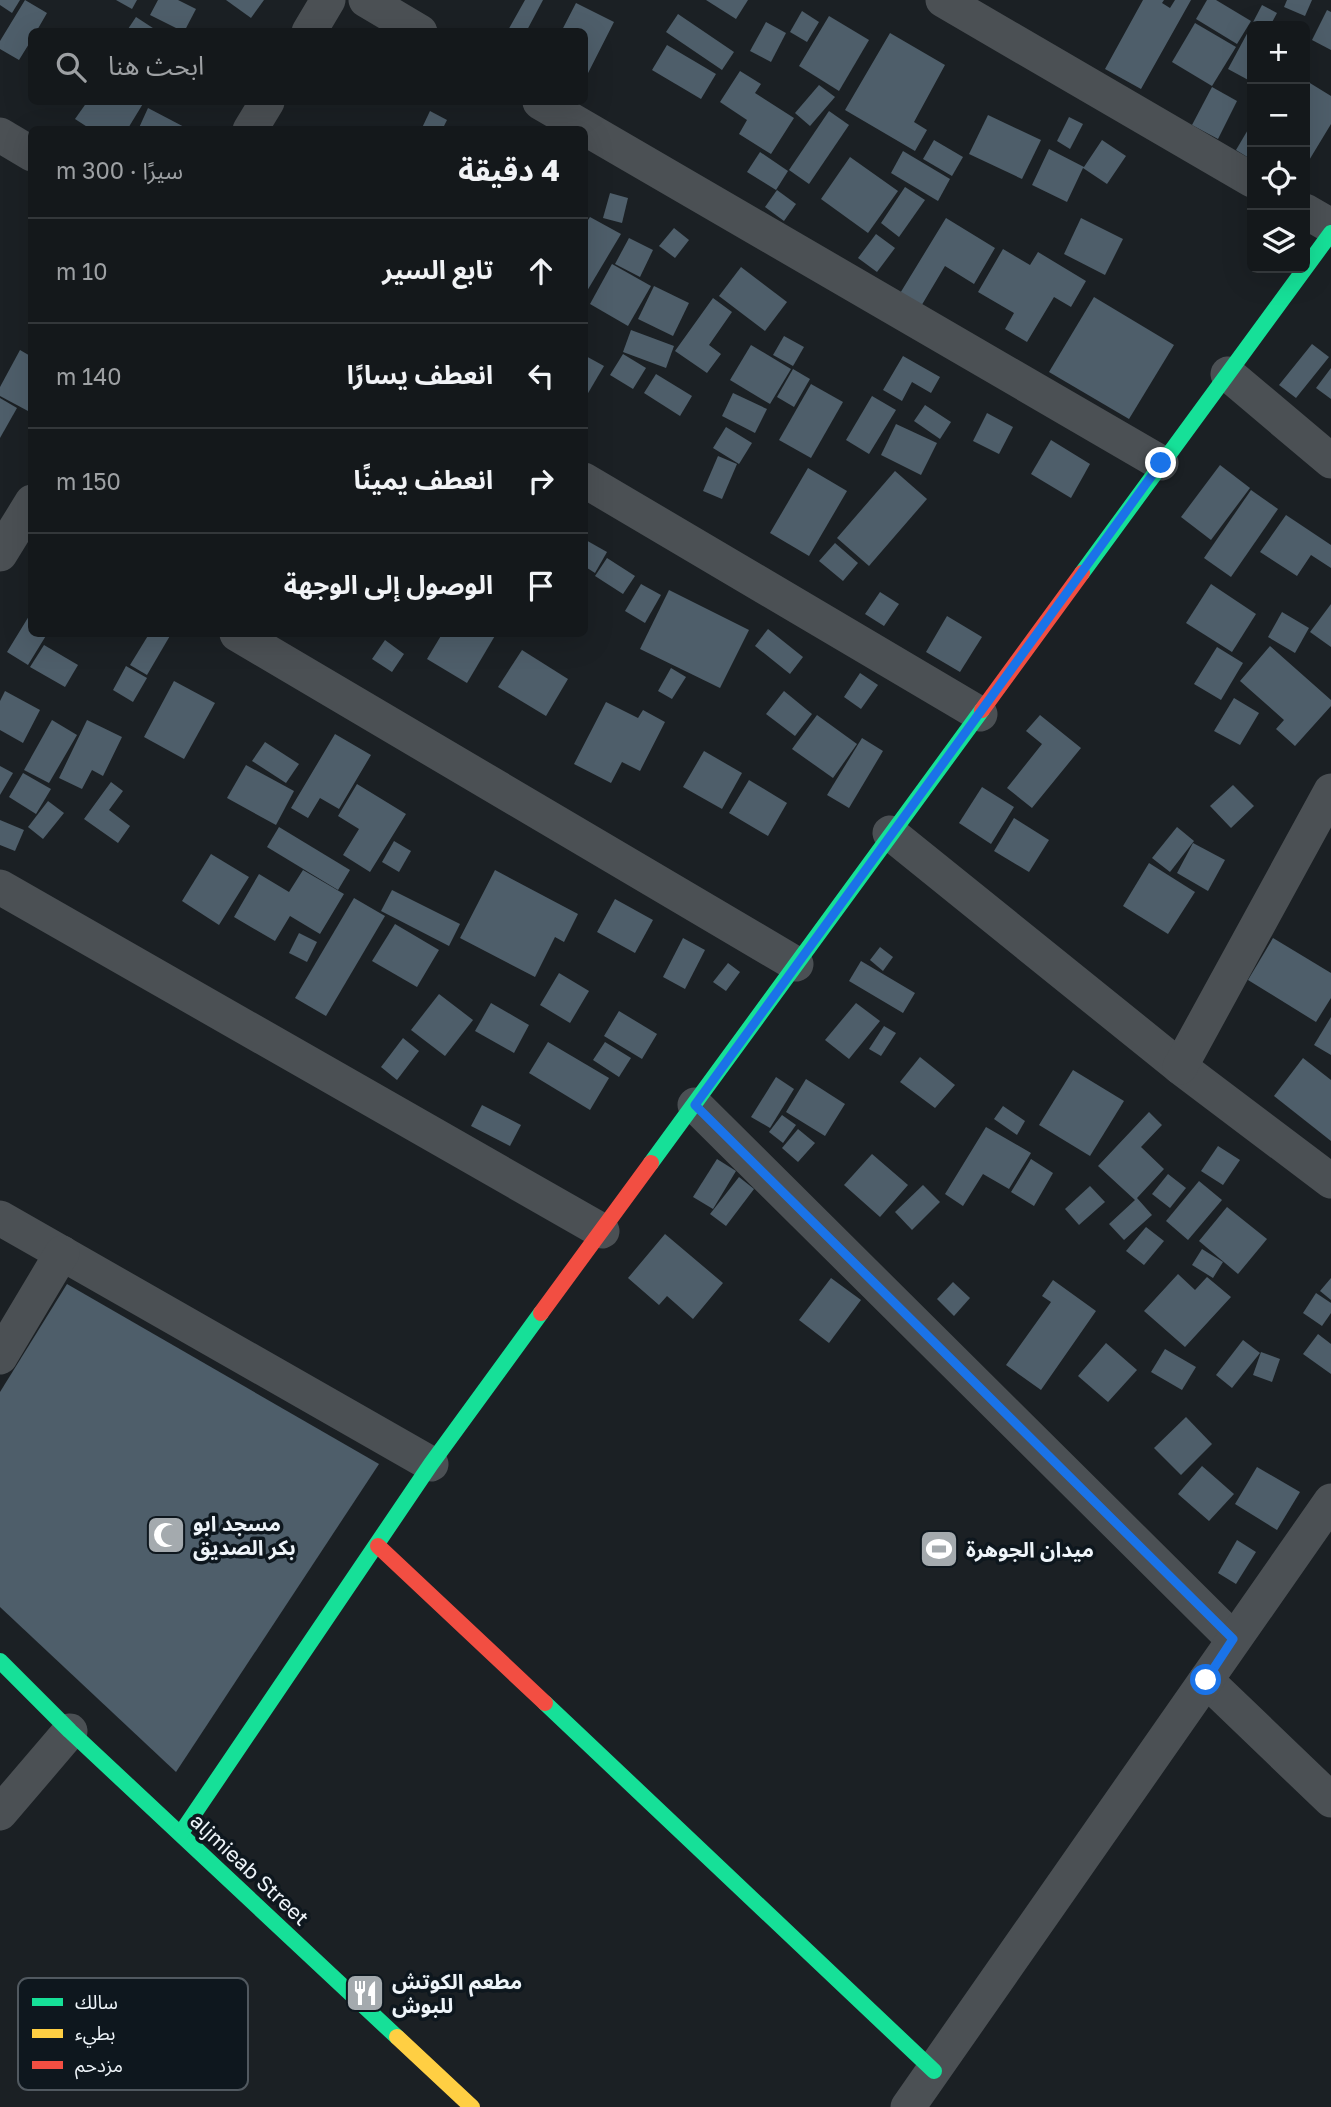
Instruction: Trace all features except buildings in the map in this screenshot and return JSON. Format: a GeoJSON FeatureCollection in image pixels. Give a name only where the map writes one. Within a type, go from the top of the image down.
{"type":"FeatureCollection","features":[{"type":"Feature","properties":{"kind":"street"},"geometry":{"type":"LineString","coordinates":[[311,28],[328,0]]}},
{"type":"Feature","properties":{"kind":"street"},"geometry":{"type":"LineString","coordinates":[[366,0],[413,28]]}},
{"type":"Feature","properties":{"kind":"street"},"geometry":{"type":"LineString","coordinates":[[943,0],[1247,177]]}},
{"type":"Feature","properties":{"kind":"street"},"geometry":{"type":"LineString","coordinates":[[252,126],[265,105]]}},
{"type":"Feature","properties":{"kind":"street"},"geometry":{"type":"LineString","coordinates":[[545,105],[581,126]]}},
{"type":"Feature","properties":{"kind":"street"},"geometry":{"type":"LineString","coordinates":[[588,130],[1161,463]]}},
{"type":"Feature","properties":{"kind":"street"},"geometry":{"type":"LineString","coordinates":[[0,135],[28,152]]}},
{"type":"Feature","properties":{"kind":"street"},"geometry":{"type":"LineString","coordinates":[[1310,214],[1331,226]]}},
{"type":"Feature","properties":{"kind":"street"},"geometry":{"type":"LineString","coordinates":[[181,1833],[378,1546],[431,1464],[1331,233]]}},
{"type":"Feature","properties":{"kind":"street"},"geometry":{"type":"LineString","coordinates":[[1228,374],[1331,461]]}},
{"type":"Feature","properties":{"kind":"street"},"geometry":{"type":"LineString","coordinates":[[588,482],[980,714]]}},
{"type":"Feature","properties":{"kind":"street"},"geometry":{"type":"LineString","coordinates":[[0,554],[23,504]]}},
{"type":"Feature","properties":{"kind":"street"},"geometry":{"type":"LineString","coordinates":[[242,637],[796,964]]}},
{"type":"Feature","properties":{"kind":"street"},"geometry":{"type":"LineString","coordinates":[[1180,1067],[1331,791]]}},
{"type":"Feature","properties":{"kind":"street"},"geometry":{"type":"LineString","coordinates":[[890,834],[1180,1067],[1331,1181]]}},
{"type":"Feature","properties":{"kind":"street"},"geometry":{"type":"LineString","coordinates":[[0,887],[602,1231]]}},
{"type":"Feature","properties":{"kind":"street"},"geometry":{"type":"LineString","coordinates":[[695,1105],[1233,1639]]}},
{"type":"Feature","properties":{"kind":"street"},"geometry":{"type":"LineString","coordinates":[[0,1218],[431,1464]]}},
{"type":"Feature","properties":{"kind":"street"},"geometry":{"type":"LineString","coordinates":[[0,1357],[62,1253]]}},
{"type":"Feature","properties":{"kind":"street"},"geometry":{"type":"LineString","coordinates":[[908,2107],[1331,1501]]}},
{"type":"Feature","properties":{"kind":"street"},"geometry":{"type":"LineString","coordinates":[[378,1546],[934,2071]]}},
{"type":"Feature","properties":{"kind":"street","name":"aljmieab Street"},"geometry":{"type":"LineString","coordinates":[[0,1661],[69,1731],[472,2107]]}},
{"type":"Feature","properties":{"kind":"street"},"geometry":{"type":"LineString","coordinates":[[1206,1680],[1331,1800]]}},
{"type":"Feature","properties":{"kind":"street"},"geometry":{"type":"LineString","coordinates":[[0,1813],[69,1731]]}},
{"type":"Feature","properties":{"kind":"traffic: fast"},"geometry":{"type":"LineString","coordinates":[[1082,573],[1331,233]]}},
{"type":"Feature","properties":{"kind":"traffic: fast"},"geometry":{"type":"LineString","coordinates":[[651,1163],[982,710]]}},
{"type":"Feature","properties":{"kind":"traffic: fast"},"geometry":{"type":"LineString","coordinates":[[181,1833],[431,1464],[541,1313]]}},
{"type":"Feature","properties":{"kind":"traffic: fast"},"geometry":{"type":"LineString","coordinates":[[0,1661],[70,1731],[397,2037]]}},
{"type":"Feature","properties":{"kind":"traffic: fast"},"geometry":{"type":"LineString","coordinates":[[545,1703],[934,2071]]}},
{"type":"Feature","properties":{"kind":"traffic: slow"},"geometry":{"type":"LineString","coordinates":[[397,2037],[472,2107]]}},
{"type":"Feature","properties":{"kind":"traffic: jam"},"geometry":{"type":"LineString","coordinates":[[982,710],[1082,573]]}},
{"type":"Feature","properties":{"kind":"traffic: jam"},"geometry":{"type":"LineString","coordinates":[[541,1313],[651,1163]]}},
{"type":"Feature","properties":{"kind":"traffic: jam"},"geometry":{"type":"LineString","coordinates":[[378,1546],[545,1703]]}},
{"type":"Feature","properties":{"kind":"place","name":"مسجد ابو بكر الصديق"},"geometry":{"type":"Point","coordinates":[166,1535]}},
{"type":"Feature","properties":{"kind":"place","name":"ميدان الجوهرة"},"geometry":{"type":"Point","coordinates":[939,1549]}},
{"type":"Feature","properties":{"kind":"place","name":"مطعم الكوتش للبوش"},"geometry":{"type":"Point","coordinates":[365,1993]}},
{"type":"Feature","properties":{"kind":"route"},"geometry":{"type":"LineString","coordinates":[[1161,463],[695,1105],[1233,1639],[1206,1680]]}}]}
